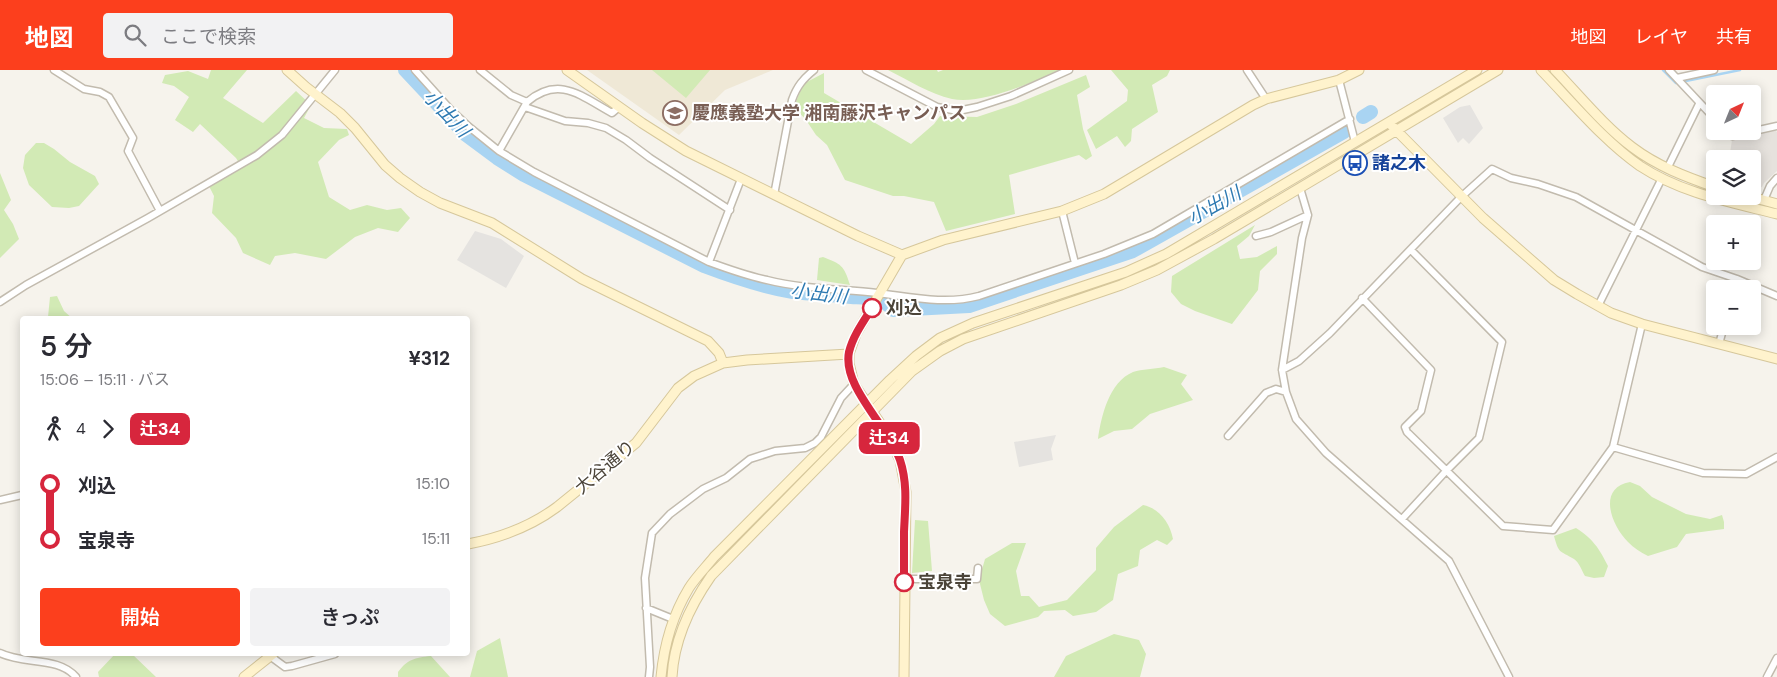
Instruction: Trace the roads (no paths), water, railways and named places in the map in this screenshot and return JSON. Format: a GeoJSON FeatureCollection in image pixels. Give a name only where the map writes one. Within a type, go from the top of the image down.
{"type":"FeatureCollection","features":[{"type":"Feature","properties":{"kind":"street"},"geometry":{"type":"LineString","coordinates":[[54,70],[84,89],[100,92],[109,97],[133,138],[128,151],[160,211]]}},
{"type":"Feature","properties":{"kind":"street"},"geometry":{"type":"LineString","coordinates":[[287,70],[340,113],[385,165],[420,192],[440,203],[492,224],[582,279],[708,341],[719,353],[723,363]]}},
{"type":"Feature","properties":{"kind":"street"},"geometry":{"type":"LineString","coordinates":[[0,302],[26,285],[257,155],[272,144],[335,70]]}},
{"type":"Feature","properties":{"kind":"street"},"geometry":{"type":"LineString","coordinates":[[415,70],[450,109],[499,151],[534,172],[710,262],[768,281],[877,298],[966,299],[1130,244],[1153,234],[1350,119]]}},
{"type":"Feature","properties":{"kind":"street"},"geometry":{"type":"LineString","coordinates":[[480,70],[526,105],[565,121],[588,123],[606,128],[730,210]]}},
{"type":"Feature","properties":{"kind":"street"},"geometry":{"type":"LineString","coordinates":[[567,70],[686,151],[741,180],[902,255]]}},
{"type":"Feature","properties":{"kind":"street"},"geometry":{"type":"LineString","coordinates":[[774,195],[792,100],[796,88],[814,70]]}},
{"type":"Feature","properties":{"kind":"street"},"geometry":{"type":"LineString","coordinates":[[866,70],[937,107],[958,111],[977,108],[1011,96],[1069,70]]}},
{"type":"Feature","properties":{"kind":"street"},"geometry":{"type":"LineString","coordinates":[[1247,70],[1266,99]]}},
{"type":"Feature","properties":{"kind":"street"},"geometry":{"type":"LineString","coordinates":[[904,677],[906,492],[904,476],[900,460],[893,445],[854,384],[849,363],[849,354],[856,334],[902,255],[943,240],[1062,212],[1104,194],[1253,105],[1266,99],[1339,80],[1359,70]]}},
{"type":"Feature","properties":{"kind":"street"},"geometry":{"type":"LineString","coordinates":[[661,677],[663,655],[673,619],[690,587],[714,557],[866,403],[916,356],[940,338],[974,323],[1126,272],[1166,254],[1477,70]]}},
{"type":"Feature","properties":{"kind":"street"},"geometry":{"type":"LineString","coordinates":[[672,677],[674,658],[683,627],[695,600],[711,576],[912,371],[940,351],[963,339],[1121,285],[1157,270],[1300,188],[1498,70]]}},
{"type":"Feature","properties":{"kind":"street"},"geometry":{"type":"LineString","coordinates":[[1542,70],[1612,143],[1642,167],[1683,188],[1712,198],[1777,214]]}},
{"type":"Feature","properties":{"kind":"street"},"geometry":{"type":"LineString","coordinates":[[1555,70],[1617,135],[1631,147],[1667,169],[1706,184]]}},
{"type":"Feature","properties":{"kind":"street"},"geometry":{"type":"LineString","coordinates":[[1669,70],[1706,110]]}},
{"type":"Feature","properties":{"kind":"street"},"geometry":{"type":"LineString","coordinates":[[1677,78],[1714,70]]}},
{"type":"Feature","properties":{"kind":"street"},"geometry":{"type":"LineString","coordinates":[[1339,80],[1355,142]]}},
{"type":"Feature","properties":{"kind":"street"},"geometry":{"type":"LineString","coordinates":[[499,151],[526,105],[536,95],[556,88],[569,90],[612,113],[619,107]]}},
{"type":"Feature","properties":{"kind":"street"},"geometry":{"type":"LineString","coordinates":[[1667,169],[1700,104]]}},
{"type":"Feature","properties":{"kind":"street"},"geometry":{"type":"LineString","coordinates":[[1389,122],[1461,196],[1554,280],[1598,306],[1642,324],[1777,359]]}},
{"type":"Feature","properties":{"kind":"street"},"geometry":{"type":"LineString","coordinates":[[1761,130],[1777,126]]}},
{"type":"Feature","properties":{"kind":"street"},"geometry":{"type":"LineString","coordinates":[[1282,370],[1299,361],[1330,333],[1461,196],[1492,168],[1511,178],[1538,184],[1576,197],[1702,267],[1738,279],[1777,296]]}},
{"type":"Feature","properties":{"kind":"street"},"geometry":{"type":"LineString","coordinates":[[1598,306],[1662,178]]}},
{"type":"Feature","properties":{"kind":"street"},"geometry":{"type":"LineString","coordinates":[[1764,200],[1770,186],[1777,178]]}},
{"type":"Feature","properties":{"kind":"street"},"geometry":{"type":"LineString","coordinates":[[710,262],[741,180]]}},
{"type":"Feature","properties":{"kind":"street"},"geometry":{"type":"LineString","coordinates":[[1300,188],[1308,215],[1301,247],[1282,370],[1286,392],[1296,419],[1326,454],[1449,561],[1509,677]]}},
{"type":"Feature","properties":{"kind":"street"},"geometry":{"type":"LineString","coordinates":[[1761,199],[1777,204]]}},
{"type":"Feature","properties":{"kind":"street"},"geometry":{"type":"LineString","coordinates":[[1062,212],[1075,263]]}},
{"type":"Feature","properties":{"kind":"street"},"geometry":{"type":"LineString","coordinates":[[1256,236],[1271,232],[1308,215]]}},
{"type":"Feature","properties":{"kind":"street"},"geometry":{"type":"LineString","coordinates":[[1402,519],[1479,438],[1502,342],[1411,250]]}},
{"type":"Feature","properties":{"kind":"street"},"geometry":{"type":"LineString","coordinates":[[1362,298],[1431,370],[1421,411],[1405,428],[1407,432],[1503,526],[1553,530],[1613,447],[1642,324]]}},
{"type":"Feature","properties":{"kind":"street"},"geometry":{"type":"LineString","coordinates":[[1719,344],[1722,335]]}},
{"type":"Feature","properties":{"kind":"street","name":"大谷通り"},"geometry":{"type":"LineString","coordinates":[[470,544],[490,540],[513,532],[546,515],[583,487],[636,442],[678,388],[694,376],[723,363],[849,354]]}},
{"type":"Feature","properties":{"kind":"street"},"geometry":{"type":"LineString","coordinates":[[649,677],[645,578],[652,533],[660,523],[703,489],[726,478],[750,459],[775,451],[805,448],[814,443],[820,437],[841,398],[854,384]]}},
{"type":"Feature","properties":{"kind":"street"},"geometry":{"type":"LineString","coordinates":[[1228,436],[1266,394],[1276,389],[1286,392]]}},
{"type":"Feature","properties":{"kind":"street"},"geometry":{"type":"LineString","coordinates":[[1613,447],[1703,473],[1717,474],[1746,474],[1777,458]]}},
{"type":"Feature","properties":{"kind":"street"},"geometry":{"type":"LineString","coordinates":[[0,500],[20,495]]}},
{"type":"Feature","properties":{"kind":"street"},"geometry":{"type":"LineString","coordinates":[[904,579],[977,579],[978,568]]}},
{"type":"Feature","properties":{"kind":"street"},"geometry":{"type":"LineString","coordinates":[[646,608],[673,619]]}},
{"type":"Feature","properties":{"kind":"street"},"geometry":{"type":"LineString","coordinates":[[0,662],[3,654],[60,666],[69,669],[76,677]]}},
{"type":"Feature","properties":{"kind":"street"},"geometry":{"type":"LineString","coordinates":[[244,677],[271,656]]}},
{"type":"Feature","properties":{"kind":"street"},"geometry":{"type":"LineString","coordinates":[[273,656],[285,667],[328,656]]}},
{"type":"Feature","properties":{"kind":"street"},"geometry":{"type":"LineString","coordinates":[[1767,677],[1777,658]]}},
{"type":"Feature","properties":{"kind":"waterway","name":"小出川"},"geometry":{"type":"LineString","coordinates":[[405,70],[466,135],[497,158],[524,175],[704,266],[781,290],[879,300],[893,310],[969,306],[1133,251],[1344,132]]}},
{"type":"Feature","properties":{"kind":"waterway"},"geometry":{"type":"LineString","coordinates":[[1663,70],[1676,83],[1740,70]]}},
{"type":"Feature","properties":{"kind":"waterway","name":"小出川"},"geometry":{"type":"LineString","coordinates":[[1363,117],[1371,112]]}},
{"type":"Feature","properties":{"kind":"place","name":"慶應義塾大学 湘南藤沢キャンパス"},"geometry":{"type":"Point","coordinates":[675,113]}},
{"type":"Feature","properties":{"kind":"place","name":"諸之木"},"geometry":{"type":"Point","coordinates":[1355,163]}},
{"type":"Feature","properties":{"kind":"place","name":"刈込"},"geometry":{"type":"Point","coordinates":[872,308]}},
{"type":"Feature","properties":{"kind":"place","name":"宝泉寺"},"geometry":{"type":"Point","coordinates":[904,582]}}]}
